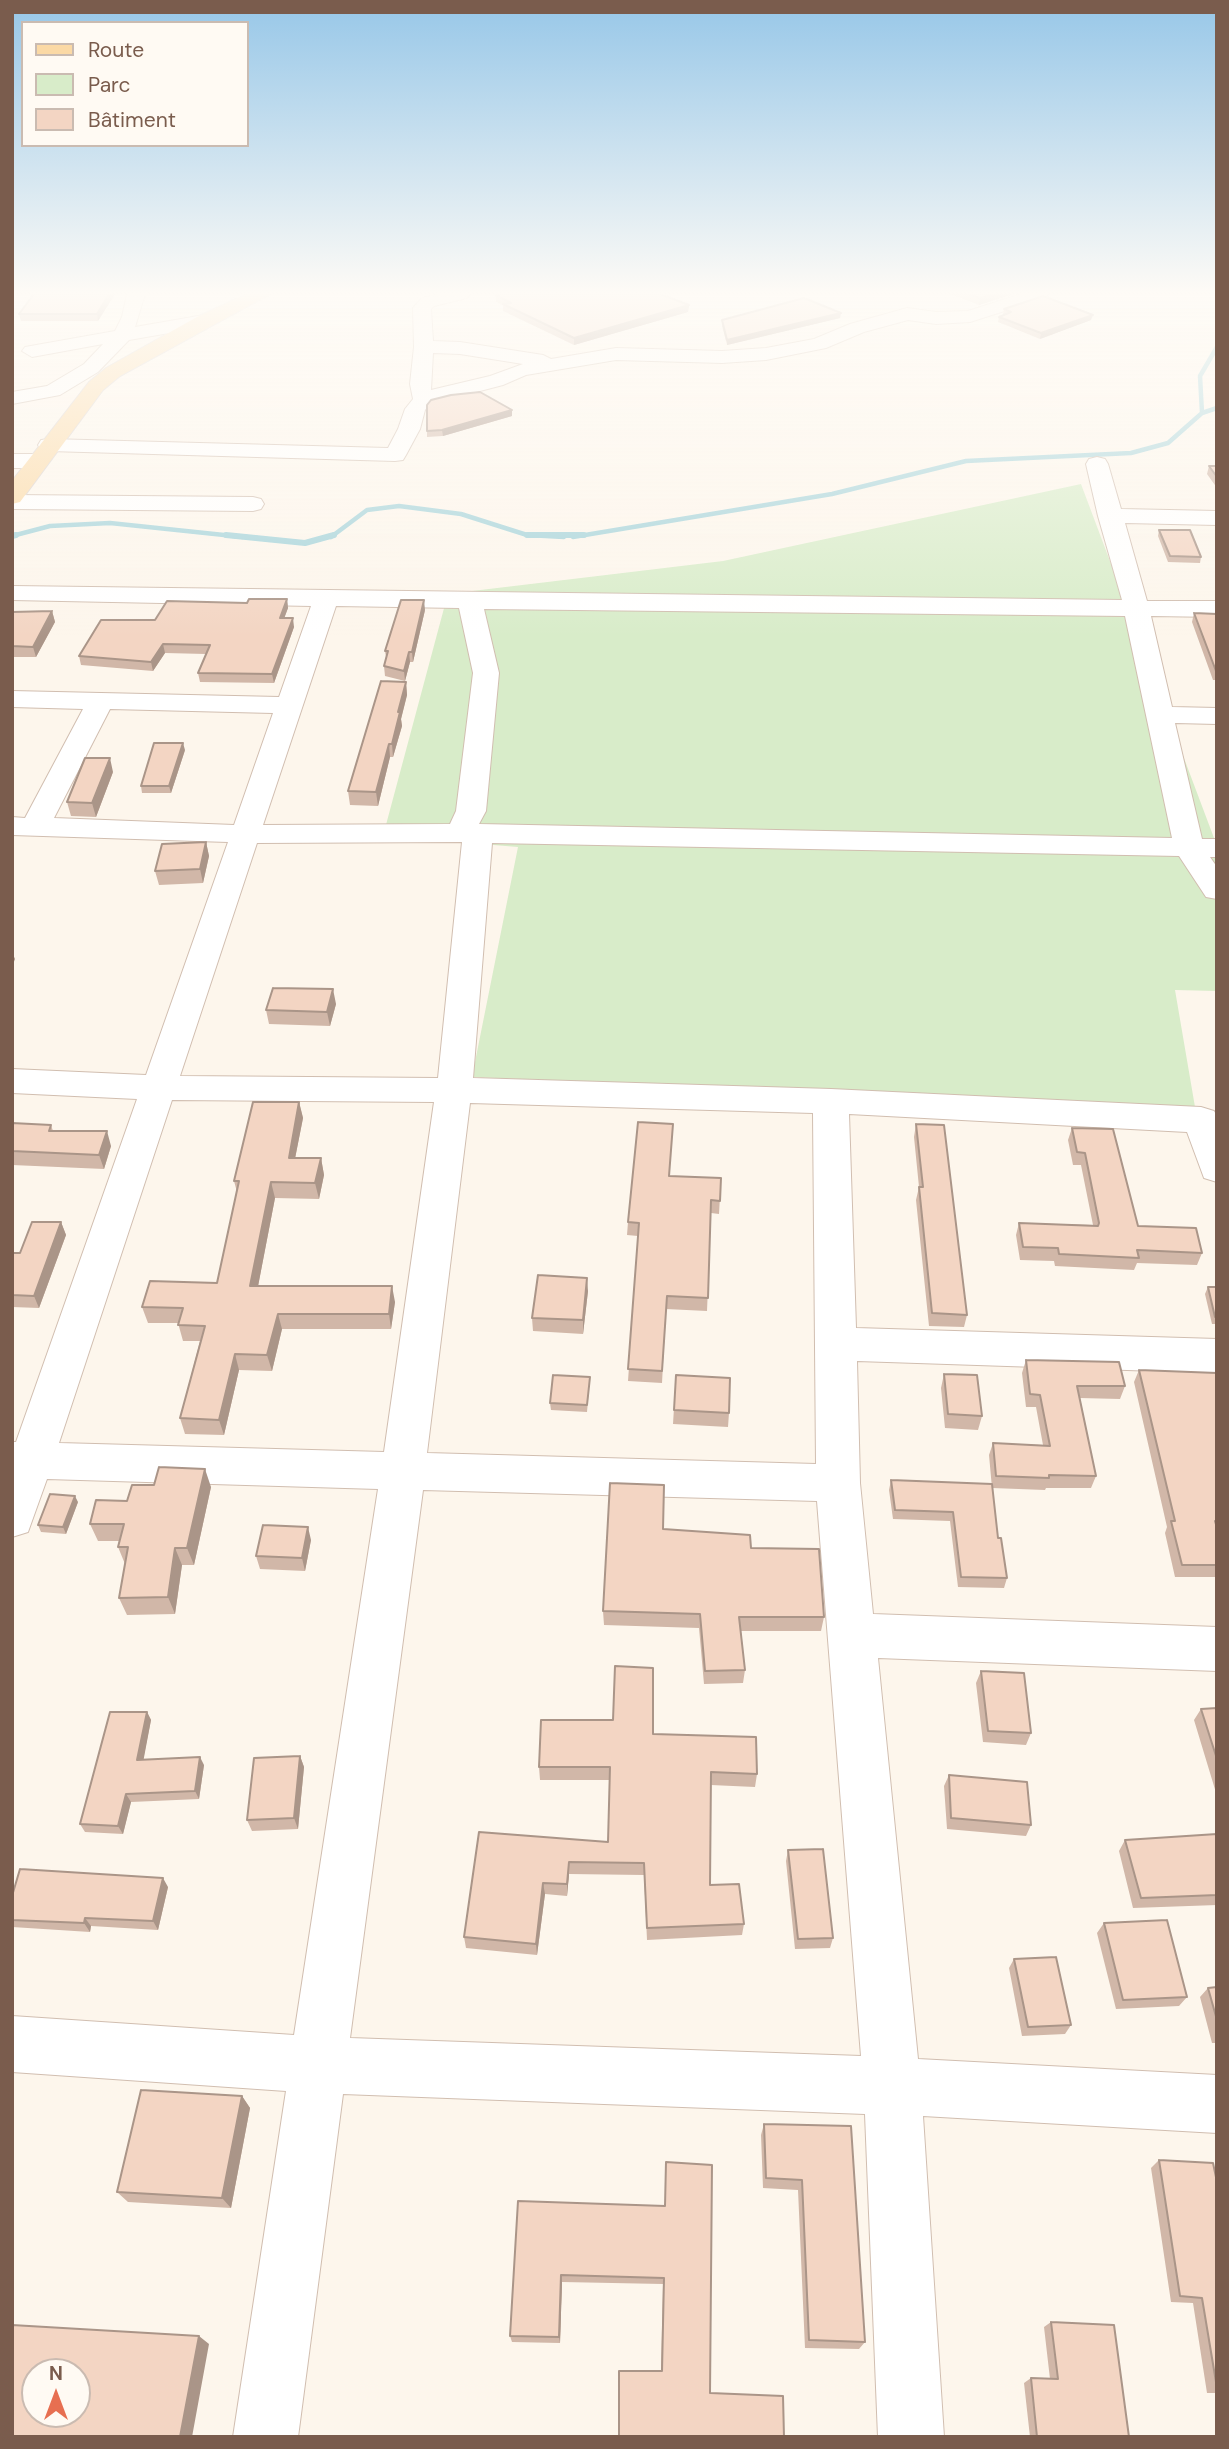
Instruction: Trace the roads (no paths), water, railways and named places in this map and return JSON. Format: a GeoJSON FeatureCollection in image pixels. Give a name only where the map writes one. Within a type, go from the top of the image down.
{"type":"FeatureCollection","features":[{"type":"Feature","properties":{"kind":"main road"},"geometry":{"type":"LineString","coordinates":[[12,499],[43,453],[78,408]]}},
{"type":"Feature","properties":{"kind":"street"},"geometry":{"type":"LineString","coordinates":[[12,461],[43,453],[395,455],[409,429],[416,408]]}},
{"type":"Feature","properties":{"kind":"street"},"geometry":{"type":"LineString","coordinates":[[1097,464],[1109,516],[1136,607],[1160,715],[1217,890]]}},
{"type":"Feature","properties":{"kind":"street"},"geometry":{"type":"LineString","coordinates":[[12,499],[253,504]]}},
{"type":"Feature","properties":{"kind":"street"},"geometry":{"type":"LineString","coordinates":[[1109,516],[1217,518]]}},
{"type":"Feature","properties":{"kind":"street"},"geometry":{"type":"LineString","coordinates":[[12,593],[470,601],[1217,608]]}},
{"type":"Feature","properties":{"kind":"street"},"geometry":{"type":"LineString","coordinates":[[12,1518],[22,1460],[159,1088],[326,598]]}},
{"type":"Feature","properties":{"kind":"street"},"geometry":{"type":"LineString","coordinates":[[265,2437],[403,1472],[454,1090],[469,834],[486,673],[470,601]]}},
{"type":"Feature","properties":{"kind":"street"},"geometry":{"type":"LineString","coordinates":[[12,699],[289,705]]}},
{"type":"Feature","properties":{"kind":"street"},"geometry":{"type":"LineString","coordinates":[[101,701],[24,826],[244,834],[469,834],[1203,848]]}},
{"type":"Feature","properties":{"kind":"street"},"geometry":{"type":"LineString","coordinates":[[1160,715],[1217,716]]}},
{"type":"Feature","properties":{"kind":"street"},"geometry":{"type":"LineString","coordinates":[[12,1081],[159,1088],[454,1090],[831,1101],[1209,1132],[1217,1169]]}},
{"type":"Feature","properties":{"kind":"street"},"geometry":{"type":"LineString","coordinates":[[831,1101],[838,1483],[892,2086],[912,2437]]}},
{"type":"Feature","properties":{"kind":"street"},"geometry":{"type":"LineString","coordinates":[[836,1344],[1217,1356]]}},
{"type":"Feature","properties":{"kind":"street"},"geometry":{"type":"LineString","coordinates":[[22,1460],[838,1483]]}},
{"type":"Feature","properties":{"kind":"street"},"geometry":{"type":"LineString","coordinates":[[852,1635],[1217,1649]]}},
{"type":"Feature","properties":{"kind":"street"},"geometry":{"type":"LineString","coordinates":[[12,2044],[318,2065],[892,2086],[1217,2104]]}},
{"type":"Feature","properties":{"kind":"waterway"},"geometry":{"type":"LineString","coordinates":[[1202,408],[1202,413]]}},
{"type":"Feature","properties":{"kind":"waterway"},"geometry":{"type":"LineString","coordinates":[[1202,413],[1216,408]]}},
{"type":"Feature","properties":{"kind":"waterway"},"geometry":{"type":"LineString","coordinates":[[573,537],[832,494],[966,461],[1131,453],[1168,443],[1202,413]]}},
{"type":"Feature","properties":{"kind":"waterway"},"geometry":{"type":"LineString","coordinates":[[333,535],[367,510],[399,506],[461,514],[527,535]]}},
{"type":"Feature","properties":{"kind":"waterway"},"geometry":{"type":"LineString","coordinates":[[16,535],[12,536],[50,526],[110,523],[243,537]]}},
{"type":"Feature","properties":{"kind":"waterway"},"geometry":{"type":"LineString","coordinates":[[226,535],[305,543],[333,535]]}},
{"type":"Feature","properties":{"kind":"waterway"},"geometry":{"type":"LineString","coordinates":[[527,535],[584,535]]}},
{"type":"Feature","properties":{"kind":"waterway"},"geometry":{"type":"LineString","coordinates":[[527,535],[564,537]]}}]}
